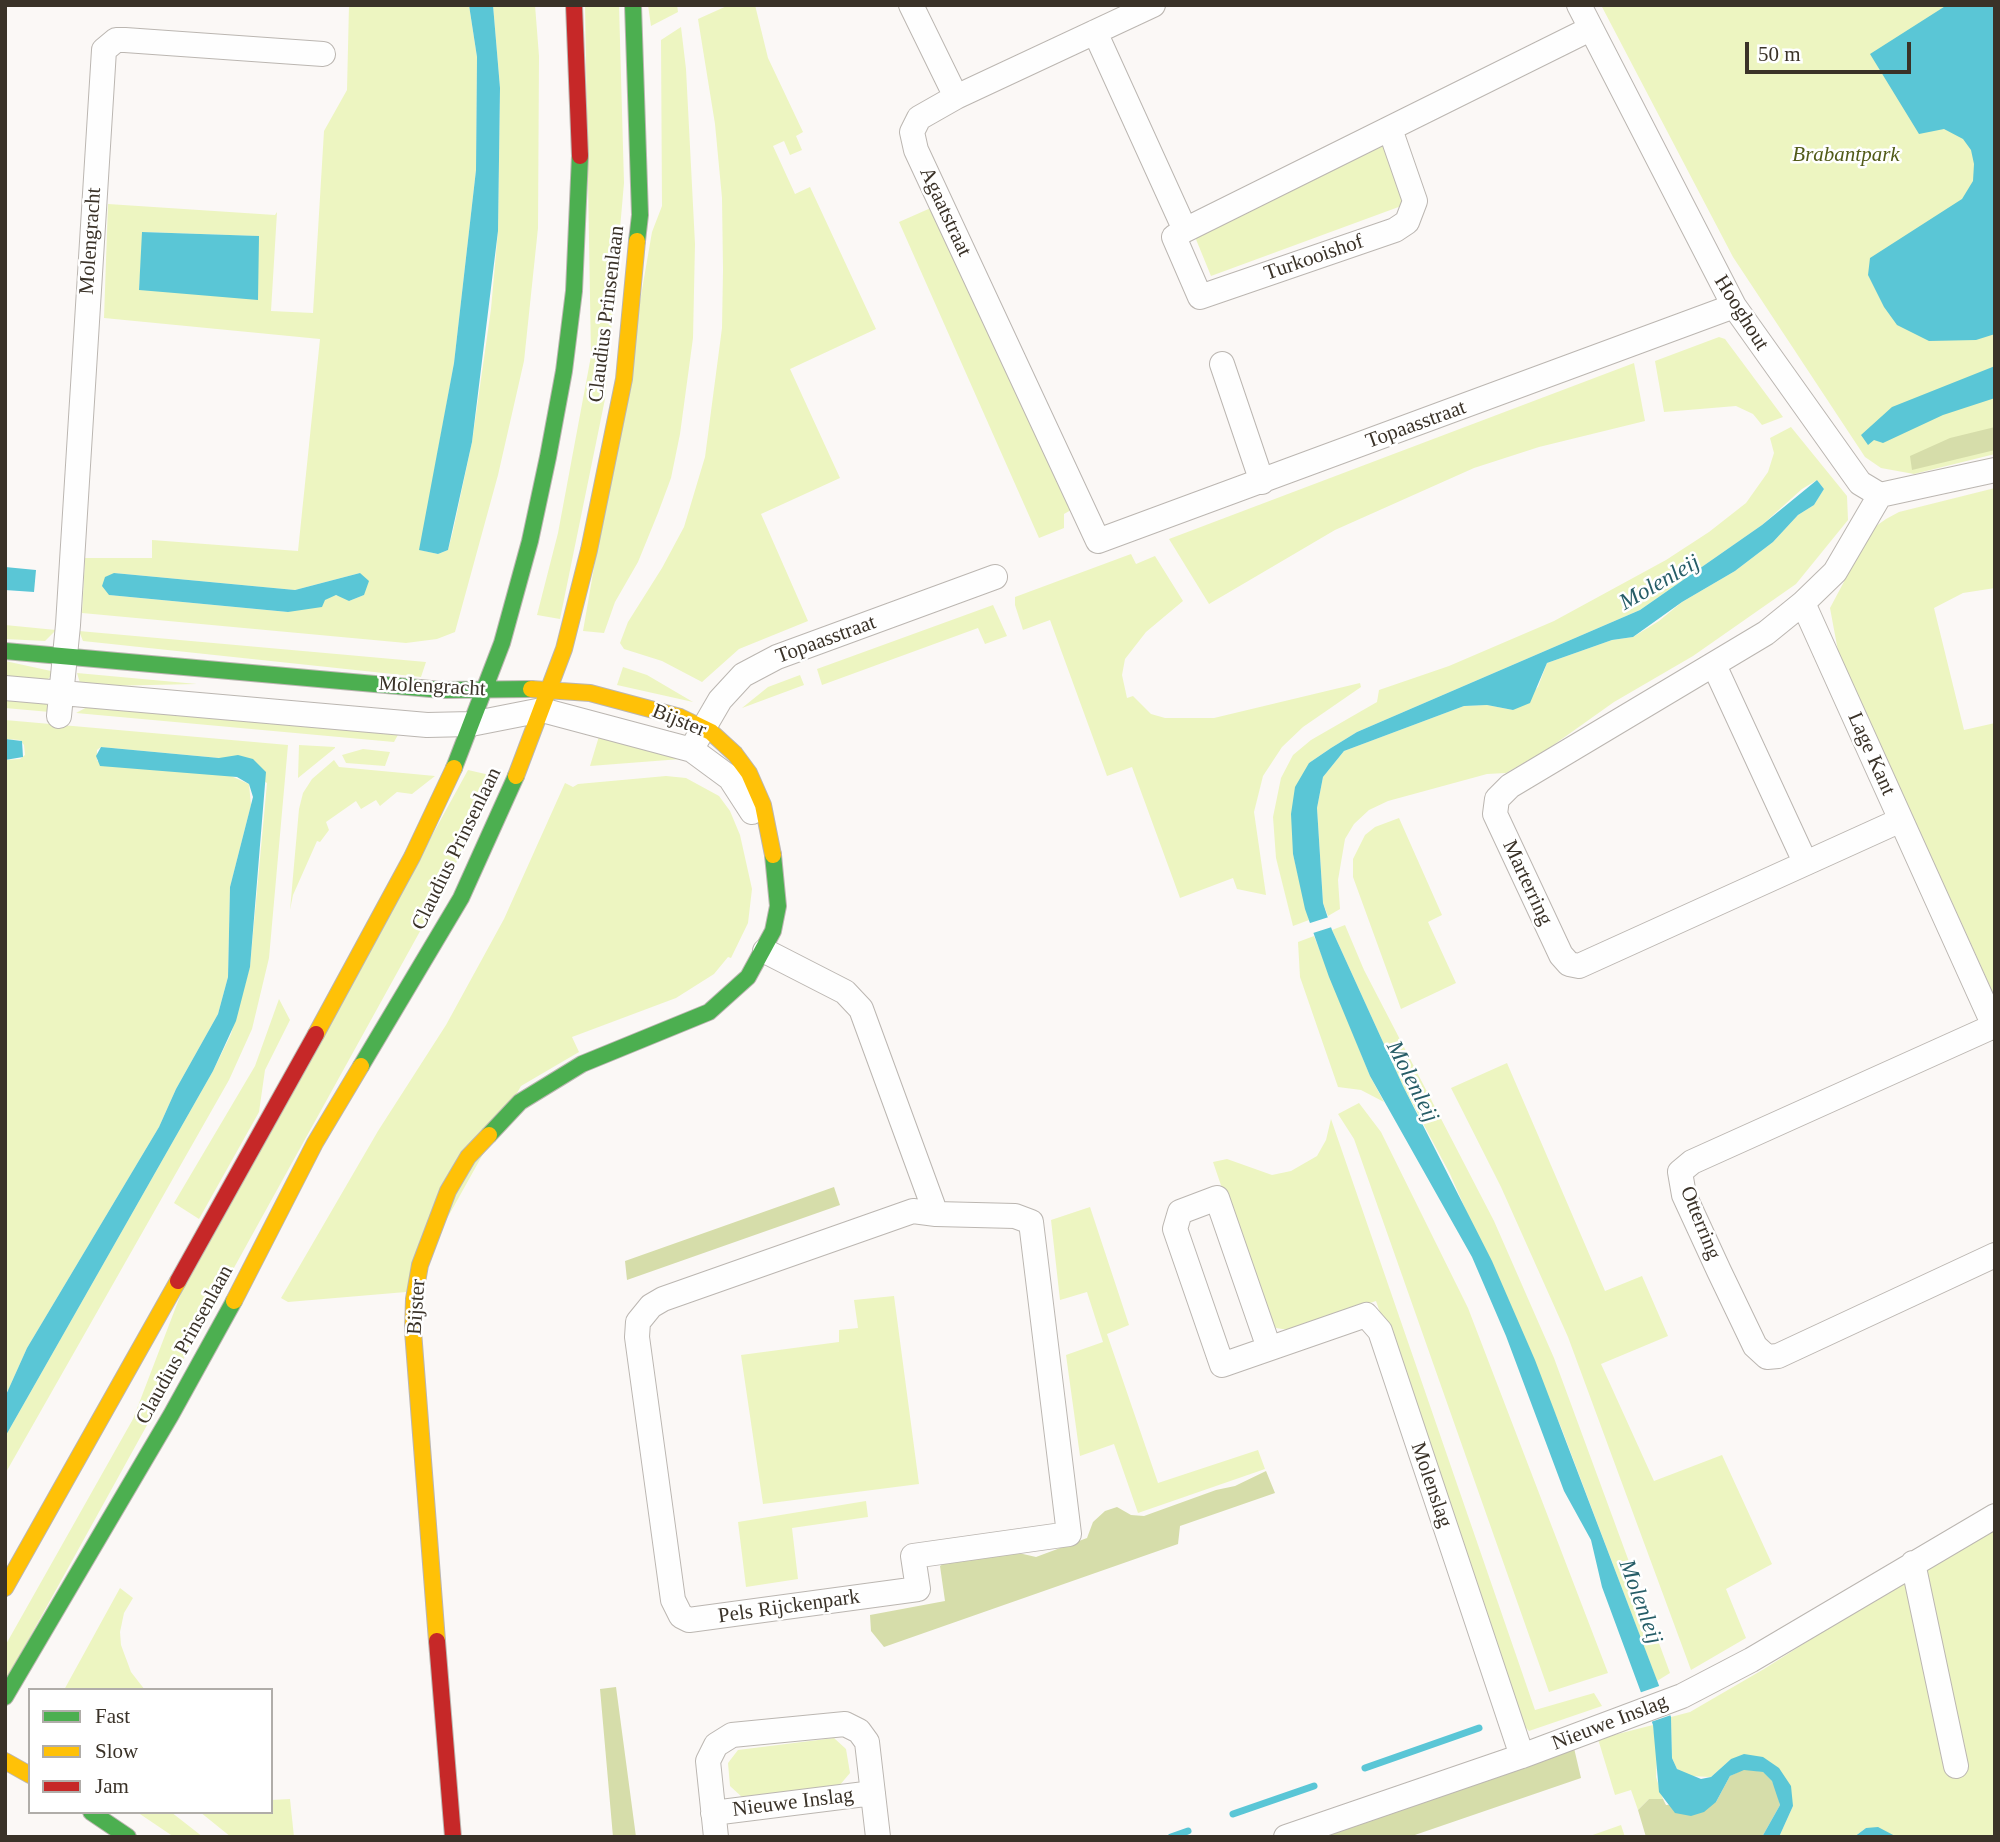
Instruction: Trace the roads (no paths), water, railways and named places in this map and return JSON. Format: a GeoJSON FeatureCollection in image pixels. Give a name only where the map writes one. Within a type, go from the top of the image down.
{"type":"FeatureCollection","features":[{"type":"Feature","properties":{"kind":"main road","name":"Claudius Prinsenlaan"},"geometry":{"type":"LineString","coordinates":[[5,1588],[287,1087],[412,857],[471,724],[502,643],[530,541],[564,372],[574,291],[580,167],[574,5]]}},
{"type":"Feature","properties":{"kind":"main road","name":"Claudius Prinsenlaan"},"geometry":{"type":"LineString","coordinates":[[5,1698],[172,1415],[262,1250],[316,1143],[461,898],[522,762],[564,649],[589,550],[624,379],[640,215],[633,5]]}},
{"type":"Feature","properties":{"kind":"main road","name":"Molengracht"},"geometry":{"type":"LineString","coordinates":[[5,651],[484,691],[545,700]]}},
{"type":"Feature","properties":{"kind":"main road","name":"Bijster"},"geometry":{"type":"LineString","coordinates":[[453,1837],[413,1331],[414,1299],[420,1265],[432,1227],[448,1191],[468,1157],[520,1102],[582,1065],[709,1012],[748,976],[765,951],[773,931],[778,906],[774,856],[767,817],[749,772],[727,746],[703,727],[644,707],[590,694],[545,700]]}},
{"type":"Feature","properties":{"kind":"main road"},"geometry":{"type":"LineString","coordinates":[[5,1761],[28,1774]]}},
{"type":"Feature","properties":{"kind":"main road"},"geometry":{"type":"LineString","coordinates":[[93,1814],[128,1837]]}},
{"type":"Feature","properties":{"kind":"street"},"geometry":{"type":"LineString","coordinates":[[911,5],[956,97]]}},
{"type":"Feature","properties":{"kind":"street","name":"Agaatstraat"},"geometry":{"type":"LineString","coordinates":[[1098,541],[916,149],[912,132],[919,118],[956,97],[1095,32],[1118,13],[1153,5]]}},
{"type":"Feature","properties":{"kind":"street","name":"Hooghout"},"geometry":{"type":"LineString","coordinates":[[1579,5],[1734,306],[1860,483],[1880,495]]}},
{"type":"Feature","properties":{"kind":"street"},"geometry":{"type":"LineString","coordinates":[[1185,230],[1590,29]]}},
{"type":"Feature","properties":{"kind":"street","name":"Turkooishof"},"geometry":{"type":"LineString","coordinates":[[1095,32],[1185,230],[1174,237],[1200,297],[1395,230],[1407,222],[1415,201],[1390,129]]}},
{"type":"Feature","properties":{"kind":"street","name":"Molengracht"},"geometry":{"type":"LineString","coordinates":[[60,704],[104,50],[109,44],[125,40],[323,54]]}},
{"type":"Feature","properties":{"kind":"street","name":"Topaasstraat"},"geometry":{"type":"LineString","coordinates":[[1098,541],[1734,306]]}},
{"type":"Feature","properties":{"kind":"street"},"geometry":{"type":"LineString","coordinates":[[1222,364],[1262,482]]}},
{"type":"Feature","properties":{"kind":"street"},"geometry":{"type":"LineString","coordinates":[[1803,603],[1835,572],[1880,495],[1995,470]]}},
{"type":"Feature","properties":{"kind":"street","name":"Topaasstraat"},"geometry":{"type":"LineString","coordinates":[[692,750],[720,700],[743,675],[777,657],[995,578]]}},
{"type":"Feature","properties":{"kind":"street","name":"Marterring"},"geometry":{"type":"LineString","coordinates":[[1803,603],[1766,634],[1510,786],[1497,799],[1495,814],[1561,955],[1569,964],[1579,966],[1901,820]]}},
{"type":"Feature","properties":{"kind":"street","name":"Lage Kant"},"geometry":{"type":"LineString","coordinates":[[1803,603],[1994,1027]]}},
{"type":"Feature","properties":{"kind":"street"},"geometry":{"type":"LineString","coordinates":[[1714,665],[1805,862]]}},
{"type":"Feature","properties":{"kind":"street","name":"Molengracht"},"geometry":{"type":"LineString","coordinates":[[5,688],[60,704],[427,725],[471,724],[545,700]]}},
{"type":"Feature","properties":{"kind":"street","name":"Bijster"},"geometry":{"type":"LineString","coordinates":[[545,700],[692,750],[719,768],[741,792],[774,856]]}},
{"type":"Feature","properties":{"kind":"street"},"geometry":{"type":"LineString","coordinates":[[765,951],[837,987],[855,1000],[861,1009],[936,1214]]}},
{"type":"Feature","properties":{"kind":"street","name":"Otterring"},"geometry":{"type":"LineString","coordinates":[[1994,1027],[1692,1162],[1680,1172],[1684,1195],[1719,1271],[1755,1346],[1767,1357],[1778,1356],[1995,1255]]}},
{"type":"Feature","properties":{"kind":"street","name":"Molenslag"},"geometry":{"type":"LineString","coordinates":[[1269,1348],[1217,1198],[1180,1212],[1175,1229],[1222,1364],[1366,1315],[1380,1331],[1522,1756]]}},
{"type":"Feature","properties":{"kind":"street","name":"Pels Rijckenpark"},"geometry":{"type":"LineString","coordinates":[[913,1211],[936,1214],[1015,1216],[1031,1222],[1069,1534],[913,1556],[918,1589],[689,1620],[681,1616],[673,1600],[637,1336],[638,1322],[651,1306],[663,1299],[913,1211]]}},
{"type":"Feature","properties":{"kind":"street","name":"Nieuwe Inslag"},"geometry":{"type":"LineString","coordinates":[[1286,1837],[1522,1756],[1682,1696],[1751,1660],[1995,1516]]}},
{"type":"Feature","properties":{"kind":"street"},"geometry":{"type":"LineString","coordinates":[[1913,1563],[1956,1766]]}},
{"type":"Feature","properties":{"kind":"street","name":"Nieuwe Inslag"},"geometry":{"type":"LineString","coordinates":[[873,1793],[714,1825],[708,1761],[716,1745],[732,1735],[845,1724],[859,1731],[867,1742],[873,1793],[878,1837]]}},
{"type":"Feature","properties":{"kind":"water"},"geometry":{"type":"Polygon","coordinates":[[[469,5],[493,5],[500,88],[498,231],[472,442],[448,550],[438,554],[419,550],[454,363],[476,170],[477,57],[469,5]]]}},
{"type":"Feature","properties":{"kind":"water"},"geometry":{"type":"Polygon","coordinates":[[[1947,5],[1995,5],[1995,334],[1976,340],[1929,341],[1897,325],[1884,307],[1868,275],[1870,258],[1962,199],[1973,181],[1974,164],[1971,150],[1963,139],[1944,129],[1919,134],[1870,54],[1947,5]]]}},
{"type":"Feature","properties":{"kind":"water"},"geometry":{"type":"Polygon","coordinates":[[[142,232],[259,236],[258,300],[139,290],[142,232]]]}},
{"type":"Feature","properties":{"kind":"water"},"geometry":{"type":"Polygon","coordinates":[[[1995,366],[1995,398],[1943,415],[1883,443],[1874,440],[1868,445],[1861,435],[1892,407],[1995,366]]]}},
{"type":"Feature","properties":{"kind":"water"},"geometry":{"type":"Polygon","coordinates":[[[1817,480],[1824,489],[1814,505],[1798,515],[1773,542],[1735,571],[1682,602],[1633,637],[1612,640],[1547,663],[1530,703],[1513,710],[1487,705],[1464,706],[1344,751],[1323,777],[1317,808],[1323,903],[1332,930],[1403,1086],[1492,1261],[1535,1360],[1671,1717],[1672,1758],[1677,1769],[1701,1779],[1711,1777],[1731,1759],[1744,1754],[1763,1757],[1779,1768],[1791,1786],[1793,1806],[1779,1837],[1762,1837],[1780,1805],[1772,1781],[1763,1772],[1744,1770],[1730,1776],[1716,1802],[1704,1812],[1691,1816],[1675,1813],[1659,1792],[1653,1725],[1602,1587],[1591,1540],[1564,1491],[1506,1336],[1472,1257],[1370,1076],[1329,977],[1305,909],[1293,854],[1291,814],[1295,787],[1309,763],[1331,748],[1357,732],[1640,610],[1762,525],[1817,480]]]}},
{"type":"Feature","properties":{"kind":"water"},"geometry":{"type":"Polygon","coordinates":[[[5,567],[36,570],[34,592],[5,590],[5,567]]]}},
{"type":"Feature","properties":{"kind":"water"},"geometry":{"type":"Polygon","coordinates":[[[114,573],[295,590],[360,573],[369,581],[364,595],[349,601],[336,595],[325,600],[322,607],[288,612],[109,595],[102,586],[105,577],[114,573]]]}},
{"type":"Feature","properties":{"kind":"water"},"geometry":{"type":"Polygon","coordinates":[[[5,739],[22,741],[23,757],[5,760],[5,739]]]}},
{"type":"Feature","properties":{"kind":"water"},"geometry":{"type":"Polygon","coordinates":[[[101,747],[219,758],[238,755],[253,759],[266,772],[250,967],[236,1021],[213,1071],[5,1437],[5,1397],[27,1348],[159,1127],[176,1089],[218,1014],[228,977],[230,887],[253,797],[249,784],[237,777],[100,766],[96,756],[101,747]]]}},
{"type":"Feature","properties":{"kind":"water"},"geometry":{"type":"Polygon","coordinates":[[[1878,1827],[1897,1837],[1854,1837],[1866,1828],[1878,1827]]]}},
{"type":"Feature","properties":{"kind":"waterway"},"geometry":{"type":"LineString","coordinates":[[1365,1768],[1479,1728]]}},
{"type":"Feature","properties":{"kind":"waterway"},"geometry":{"type":"LineString","coordinates":[[1233,1814],[1314,1786]]}},
{"type":"Feature","properties":{"kind":"waterway"},"geometry":{"type":"LineString","coordinates":[[1171,1837],[1188,1831]]}},
{"type":"Feature","properties":{"kind":"park label","name":"Brabantpark"},"geometry":{"type":"Point","coordinates":[1846,155]}},
{"type":"Feature","properties":{"kind":"water label","name":"Molenleij"},"geometry":{"type":"Point","coordinates":[1660,583]}},
{"type":"Feature","properties":{"kind":"water label","name":"Molenleij"},"geometry":{"type":"Point","coordinates":[1412,1082]}},
{"type":"Feature","properties":{"kind":"water label","name":"Molenleij"},"geometry":{"type":"Point","coordinates":[1640,1602]}}]}
